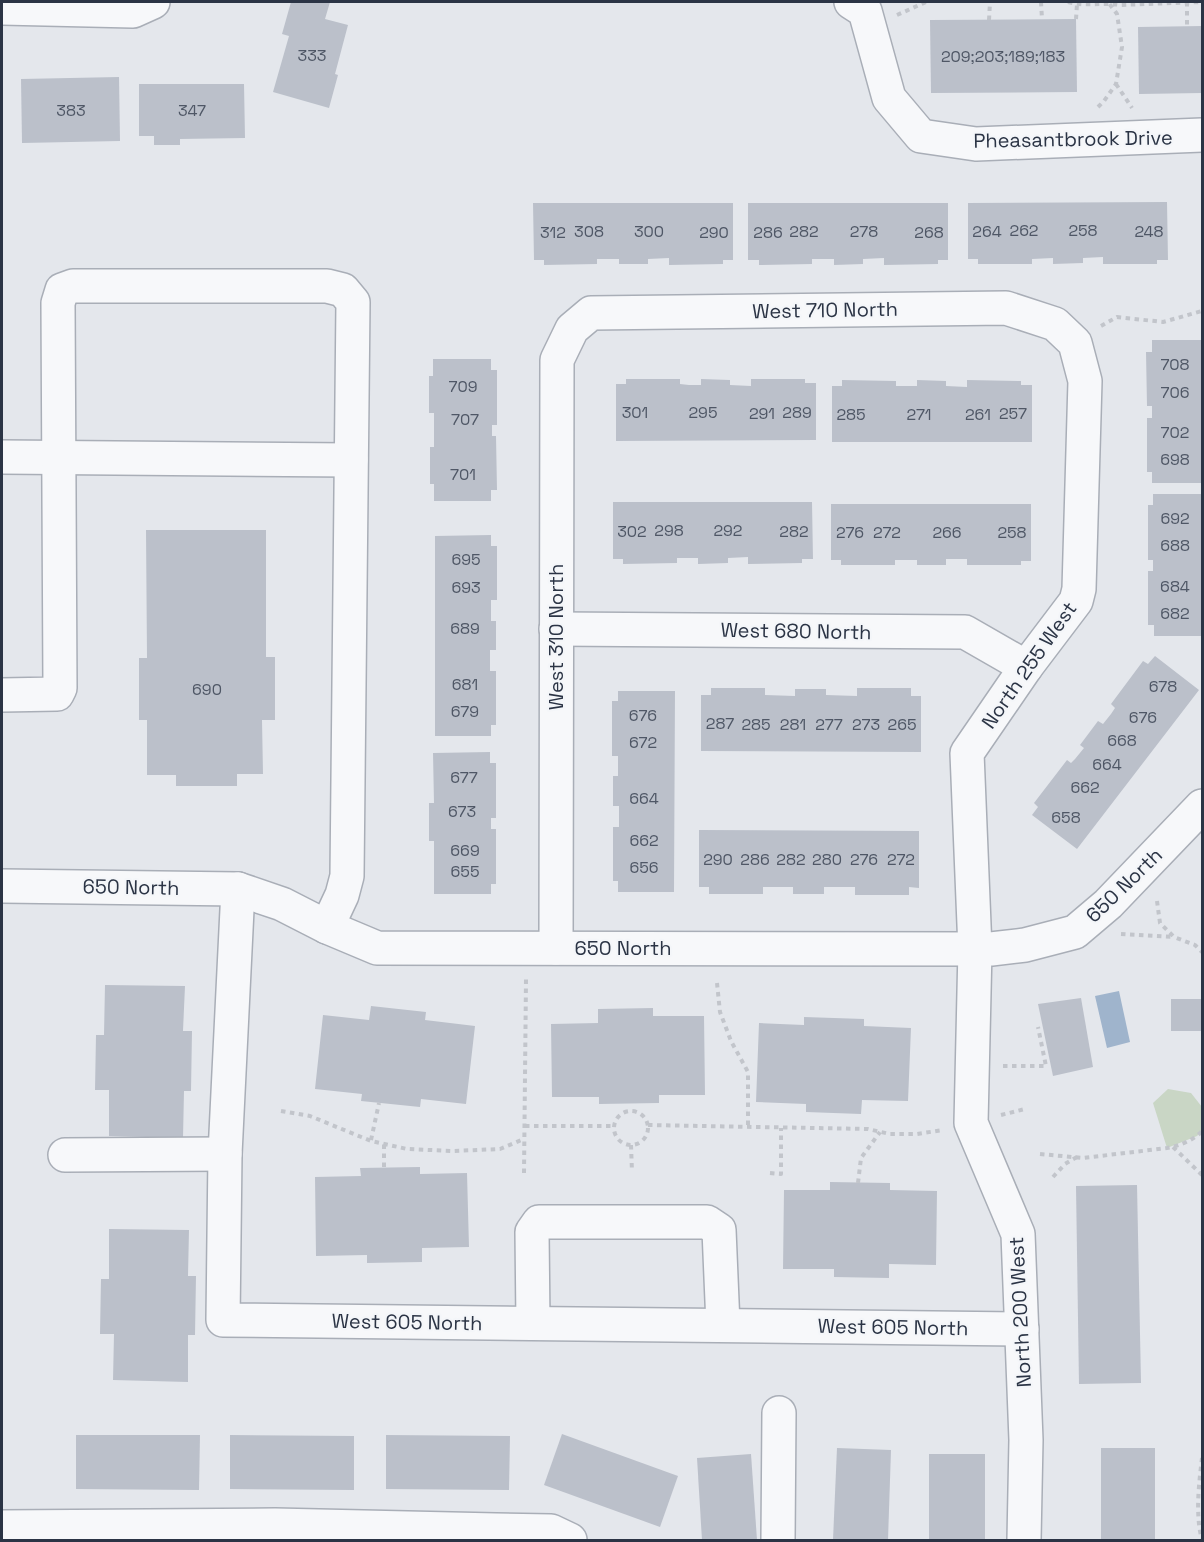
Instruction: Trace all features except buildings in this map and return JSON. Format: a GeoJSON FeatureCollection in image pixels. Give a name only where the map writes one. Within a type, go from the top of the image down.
{"type":"FeatureCollection","features":[{"type":"Feature","properties":{"kind":"street"},"geometry":{"type":"LineString","coordinates":[[2,8],[133,11],[153,2]]}},
{"type":"Feature","properties":{"kind":"street","name":"Pheasantbrook Drive"},"geometry":{"type":"LineString","coordinates":[[851,2],[865,11],[889,98],[921,136],[976,144],[1203,135]]}},
{"type":"Feature","properties":{"kind":"street"},"geometry":{"type":"LineString","coordinates":[[2,695],[57,694],[60,688],[58,303],[62,290],[73,285],[327,286],[343,290],[353,302],[347,876],[342,895],[327,927]]}},
{"type":"Feature","properties":{"kind":"street","name":"West 710 North"},"geometry":{"type":"LineString","coordinates":[[572,329],[591,313],[1006,308],[1088,334]]}},
{"type":"Feature","properties":{"kind":"street","name":"West 310 North"},"geometry":{"type":"LineString","coordinates":[[556,948],[557,360],[572,329]]}},
{"type":"Feature","properties":{"kind":"street","name":"North 255 West"},"geometry":{"type":"LineString","coordinates":[[975,949],[967,753],[1026,667],[1076,601],[1079,589],[1088,334]]}},
{"type":"Feature","properties":{"kind":"street"},"geometry":{"type":"LineString","coordinates":[[2,458],[351,460]]}},
{"type":"Feature","properties":{"kind":"street","name":"West 680 North"},"geometry":{"type":"LineString","coordinates":[[556,629],[965,632],[1026,667]]}},
{"type":"Feature","properties":{"kind":"street","name":"650 North"},"geometry":{"type":"LineString","coordinates":[[2,886],[238,889],[282,904],[327,927],[377,948],[991,949],[1025,945],[1075,932],[1108,904],[1203,806]]}},
{"type":"Feature","properties":{"kind":"street","name":"West 605 North"},"geometry":{"type":"LineString","coordinates":[[238,889],[225,1154],[223,1320],[1022,1329]]}},
{"type":"Feature","properties":{"kind":"street","name":"North 200 West"},"geometry":{"type":"LineString","coordinates":[[975,949],[971,1123],[1018,1234],[1026,1440],[1024,1540]]}},
{"type":"Feature","properties":{"kind":"street"},"geometry":{"type":"LineString","coordinates":[[65,1155],[225,1154]]}},
{"type":"Feature","properties":{"kind":"street"},"geometry":{"type":"LineString","coordinates":[[533,1323],[532,1232],[539,1222],[707,1222],[719,1230],[723,1325]]}},
{"type":"Feature","properties":{"kind":"street"},"geometry":{"type":"LineString","coordinates":[[778,1540],[779,1413]]}},
{"type":"Feature","properties":{"kind":"street"},"geometry":{"type":"LineString","coordinates":[[2,1527],[245,1533],[275,1525],[496,1535],[551,1531],[570,1540]]}},
{"type":"Feature","properties":{"kind":"path"},"geometry":{"type":"LineString","coordinates":[[890,20],[926,2]]}},
{"type":"Feature","properties":{"kind":"path"},"geometry":{"type":"LineString","coordinates":[[989,20],[990,2]]}},
{"type":"Feature","properties":{"kind":"path"},"geometry":{"type":"LineString","coordinates":[[1041,2],[1042,20]]}},
{"type":"Feature","properties":{"kind":"path"},"geometry":{"type":"LineString","coordinates":[[1068,2],[1077,4],[1108,2],[1120,5],[1203,2]]}},
{"type":"Feature","properties":{"kind":"path"},"geometry":{"type":"LineString","coordinates":[[1097,108],[1116,84],[1122,46],[1117,14],[1108,2]]}},
{"type":"Feature","properties":{"kind":"path"},"geometry":{"type":"LineString","coordinates":[[1187,2],[1187,26]]}},
{"type":"Feature","properties":{"kind":"path"},"geometry":{"type":"LineString","coordinates":[[1076,20],[1077,4]]}},
{"type":"Feature","properties":{"kind":"path"},"geometry":{"type":"LineString","coordinates":[[1116,84],[1136,114]]}},
{"type":"Feature","properties":{"kind":"path"},"geometry":{"type":"LineString","coordinates":[[1088,334],[1117,317],[1163,322],[1203,311]]}},
{"type":"Feature","properties":{"kind":"path"},"geometry":{"type":"LineString","coordinates":[[1156,901],[1160,923],[1174,937]]}},
{"type":"Feature","properties":{"kind":"path"},"geometry":{"type":"LineString","coordinates":[[1121,934],[1174,937],[1195,945],[1203,952]]}},
{"type":"Feature","properties":{"kind":"path"},"geometry":{"type":"LineString","coordinates":[[524,1173],[526,975]]}},
{"type":"Feature","properties":{"kind":"path"},"geometry":{"type":"LineString","coordinates":[[717,983],[720,1012],[731,1041],[748,1072],[748,1127]]}},
{"type":"Feature","properties":{"kind":"path"},"geometry":{"type":"LineString","coordinates":[[1026,1065],[1046,1066],[1038,1027]]}},
{"type":"Feature","properties":{"kind":"path"},"geometry":{"type":"LineString","coordinates":[[371,1141],[379,1103]]}},
{"type":"Feature","properties":{"kind":"path"},"geometry":{"type":"LineString","coordinates":[[1000,1115],[1025,1109]]}},
{"type":"Feature","properties":{"kind":"path"},"geometry":{"type":"LineString","coordinates":[[280,1111],[310,1116],[371,1141],[407,1149],[453,1151],[500,1149],[524,1139]]}},
{"type":"Feature","properties":{"kind":"path"},"geometry":{"type":"LineString","coordinates":[[628,1111],[638,1112],[648,1125],[646,1136],[632,1145],[620,1141],[614,1131],[614,1126],[618,1116],[628,1111]]}},
{"type":"Feature","properties":{"kind":"path"},"geometry":{"type":"LineString","coordinates":[[648,1125],[868,1129],[890,1134],[917,1134],[946,1129]]}},
{"type":"Feature","properties":{"kind":"path"},"geometry":{"type":"LineString","coordinates":[[525,1126],[614,1126]]}},
{"type":"Feature","properties":{"kind":"path"},"geometry":{"type":"LineString","coordinates":[[770,1173],[781,1174],[781,1128]]}},
{"type":"Feature","properties":{"kind":"path"},"geometry":{"type":"LineString","coordinates":[[1040,1154],[1078,1157],[1173,1147],[1203,1131]]}},
{"type":"Feature","properties":{"kind":"path"},"geometry":{"type":"LineString","coordinates":[[858,1183],[861,1158],[880,1132]]}},
{"type":"Feature","properties":{"kind":"path"},"geometry":{"type":"LineString","coordinates":[[384,1144],[384,1167]]}},
{"type":"Feature","properties":{"kind":"path"},"geometry":{"type":"LineString","coordinates":[[632,1145],[632,1172]]}},
{"type":"Feature","properties":{"kind":"path"},"geometry":{"type":"LineString","coordinates":[[1173,1147],[1203,1175]]}},
{"type":"Feature","properties":{"kind":"path"},"geometry":{"type":"LineString","coordinates":[[1053,1177],[1065,1164],[1078,1157]]}},
{"type":"Feature","properties":{"kind":"path"},"geometry":{"type":"LineString","coordinates":[[1203,1458],[1199,1484],[1200,1531],[1203,1540]]}},
{"type":"Feature","properties":{"kind":"green space"},"geometry":{"type":"Polygon","coordinates":[[[1168,1089],[1191,1093],[1202,1107],[1202,1131],[1197,1136],[1167,1148],[1153,1103],[1168,1089]]]}},
{"type":"Feature","properties":{"kind":"water"},"geometry":{"type":"Polygon","coordinates":[[[1119,991],[1130,1042],[1107,1048],[1095,996],[1119,991]]]}}]}
